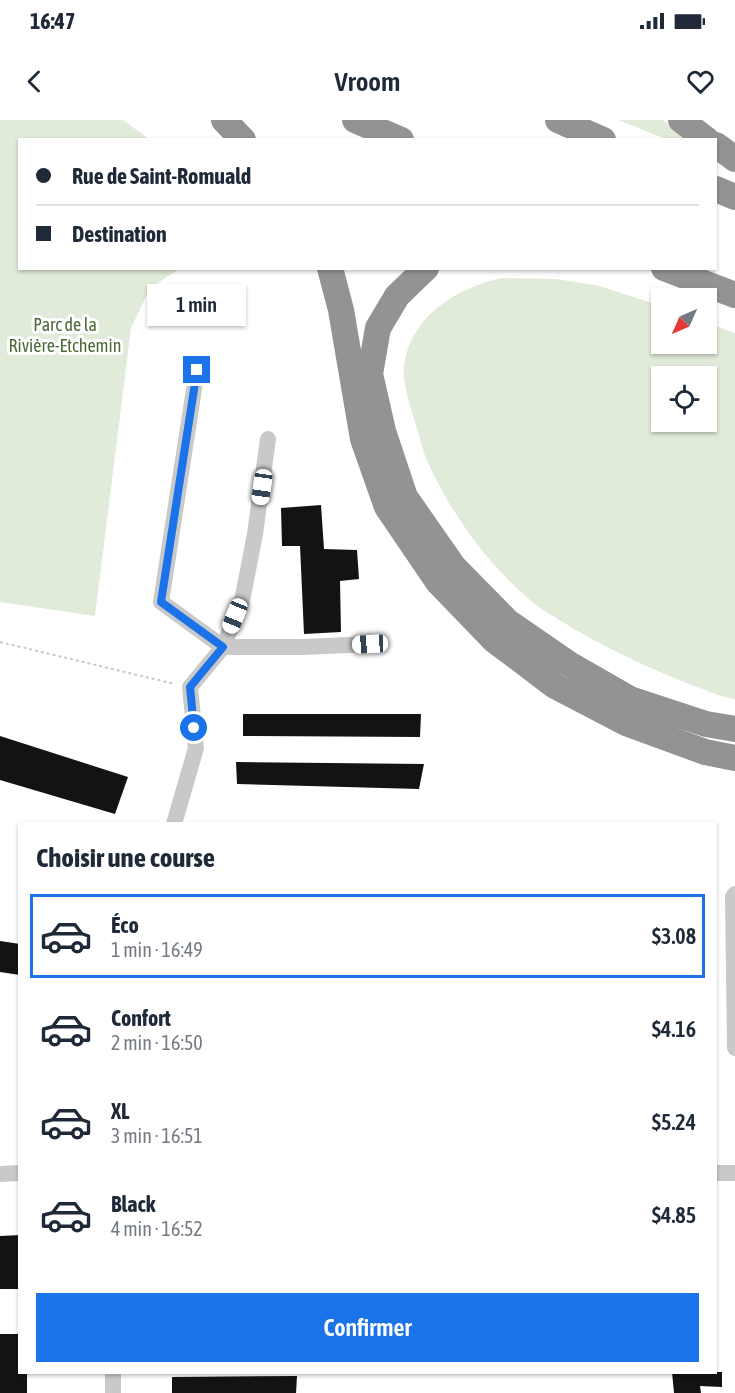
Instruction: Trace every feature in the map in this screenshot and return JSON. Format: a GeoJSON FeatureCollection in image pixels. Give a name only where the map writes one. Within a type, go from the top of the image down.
{"type":"FeatureCollection","features":[{"type":"Feature","properties":{"kind":"highway"},"geometry":{"type":"LineString","coordinates":[[224,120],[241,138]]}},
{"type":"Feature","properties":{"kind":"highway"},"geometry":{"type":"LineString","coordinates":[[355,120],[396,138]]}},
{"type":"Feature","properties":{"kind":"highway"},"geometry":{"type":"LineString","coordinates":[[558,120],[598,138]]}},
{"type":"Feature","properties":{"kind":"highway"},"geometry":{"type":"LineString","coordinates":[[681,120],[704,138]]}},
{"type":"Feature","properties":{"kind":"highway"},"geometry":{"type":"LineString","coordinates":[[717,147],[735,159]]}},
{"type":"Feature","properties":{"kind":"highway"},"geometry":{"type":"LineString","coordinates":[[717,189],[735,197]]}},
{"type":"Feature","properties":{"kind":"highway"},"geometry":{"type":"LineString","coordinates":[[331,270],[341,310],[363,439],[387,507],[438,582],[494,640],[555,686],[626,723],[705,752],[735,758]]}},
{"type":"Feature","properties":{"kind":"highway"},"geometry":{"type":"LineString","coordinates":[[424,270],[397,296],[382,320],[373,346],[370,374],[383,431],[405,497],[453,566],[508,622],[569,664],[630,699],[706,724],[735,729]]}},
{"type":"Feature","properties":{"kind":"highway"},"geometry":{"type":"LineString","coordinates":[[669,270],[735,295]]}},
{"type":"Feature","properties":{"kind":"highway"},"geometry":{"type":"LineString","coordinates":[[715,270],[735,279]]}},
{"type":"Feature","properties":{"kind":"street"},"geometry":{"type":"LineString","coordinates":[[197,370],[161,602],[223,647],[370,644]]}},
{"type":"Feature","properties":{"kind":"street"},"geometry":{"type":"LineString","coordinates":[[175,822],[196,748],[190,687],[223,647],[242,601],[255,534],[268,439]]}},
{"type":"Feature","properties":{"kind":"street"},"geometry":{"type":"LineString","coordinates":[[735,894],[735,1048]]}},
{"type":"Feature","properties":{"kind":"street"},"geometry":{"type":"LineString","coordinates":[[0,1174],[18,1173]]}},
{"type":"Feature","properties":{"kind":"street"},"geometry":{"type":"LineString","coordinates":[[717,1173],[735,1173]]}},
{"type":"Feature","properties":{"kind":"street"},"geometry":{"type":"LineString","coordinates":[[113,1374],[113,1393]]}},
{"type":"Feature","properties":{"kind":"path"},"geometry":{"type":"LineString","coordinates":[[0,642],[190,687]]}},
{"type":"Feature","properties":{"kind":"green space","name":"Parc de la Rivière-Etchemin"},"geometry":{"type":"Polygon","coordinates":[[[0,120],[123,120],[148,138],[18,138],[18,270],[177,270],[150,288],[131,328],[95,616],[0,602],[0,120]]]}},
{"type":"Feature","properties":{"kind":"green space"},"geometry":{"type":"Polygon","coordinates":[[[619,120],[663,120],[686,138],[663,138],[619,120]]]}},
{"type":"Feature","properties":{"kind":"green space"},"geometry":{"type":"Polygon","coordinates":[[[502,278],[556,279],[600,286],[651,303],[651,354],[717,354],[717,327],[735,333],[735,699],[713,693],[641,664],[538,607],[485,554],[448,501],[424,452],[407,393],[404,366],[408,348],[426,319],[453,297],[502,278]]]}},
{"type":"Feature","properties":{"kind":"building"},"geometry":{"type":"Polygon","coordinates":[[[321,505],[324,549],[357,550],[359,579],[340,581],[341,632],[304,634],[300,546],[282,546],[281,508],[321,505]]]}},
{"type":"Feature","properties":{"kind":"building"},"geometry":{"type":"Polygon","coordinates":[[[243,714],[421,714],[420,737],[243,736],[243,714]]]}},
{"type":"Feature","properties":{"kind":"building"},"geometry":{"type":"Polygon","coordinates":[[[0,736],[128,777],[115,814],[0,780],[0,736]]]}},
{"type":"Feature","properties":{"kind":"building"},"geometry":{"type":"Polygon","coordinates":[[[236,762],[424,764],[419,789],[237,784],[236,762]]]}},
{"type":"Feature","properties":{"kind":"building"},"geometry":{"type":"Polygon","coordinates":[[[0,941],[18,944],[18,975],[0,972],[0,941]]]}},
{"type":"Feature","properties":{"kind":"building"},"geometry":{"type":"Polygon","coordinates":[[[18,1235],[18,1289],[0,1289],[0,1236],[18,1235]]]}},
{"type":"Feature","properties":{"kind":"building"},"geometry":{"type":"Polygon","coordinates":[[[0,1334],[18,1334],[18,1374],[27,1374],[27,1393],[0,1393],[0,1334]]]}},
{"type":"Feature","properties":{"kind":"building"},"geometry":{"type":"Polygon","coordinates":[[[722,1372],[722,1387],[700,1386],[701,1393],[674,1393],[672,1374],[722,1372]]]}},
{"type":"Feature","properties":{"kind":"building"},"geometry":{"type":"Polygon","coordinates":[[[297,1376],[296,1393],[172,1393],[172,1377],[297,1376]]]}},
{"type":"Feature","properties":{"kind":"route"},"geometry":{"type":"LineString","coordinates":[[194,728],[190,687],[223,647],[161,602],[197,370]]}}]}
